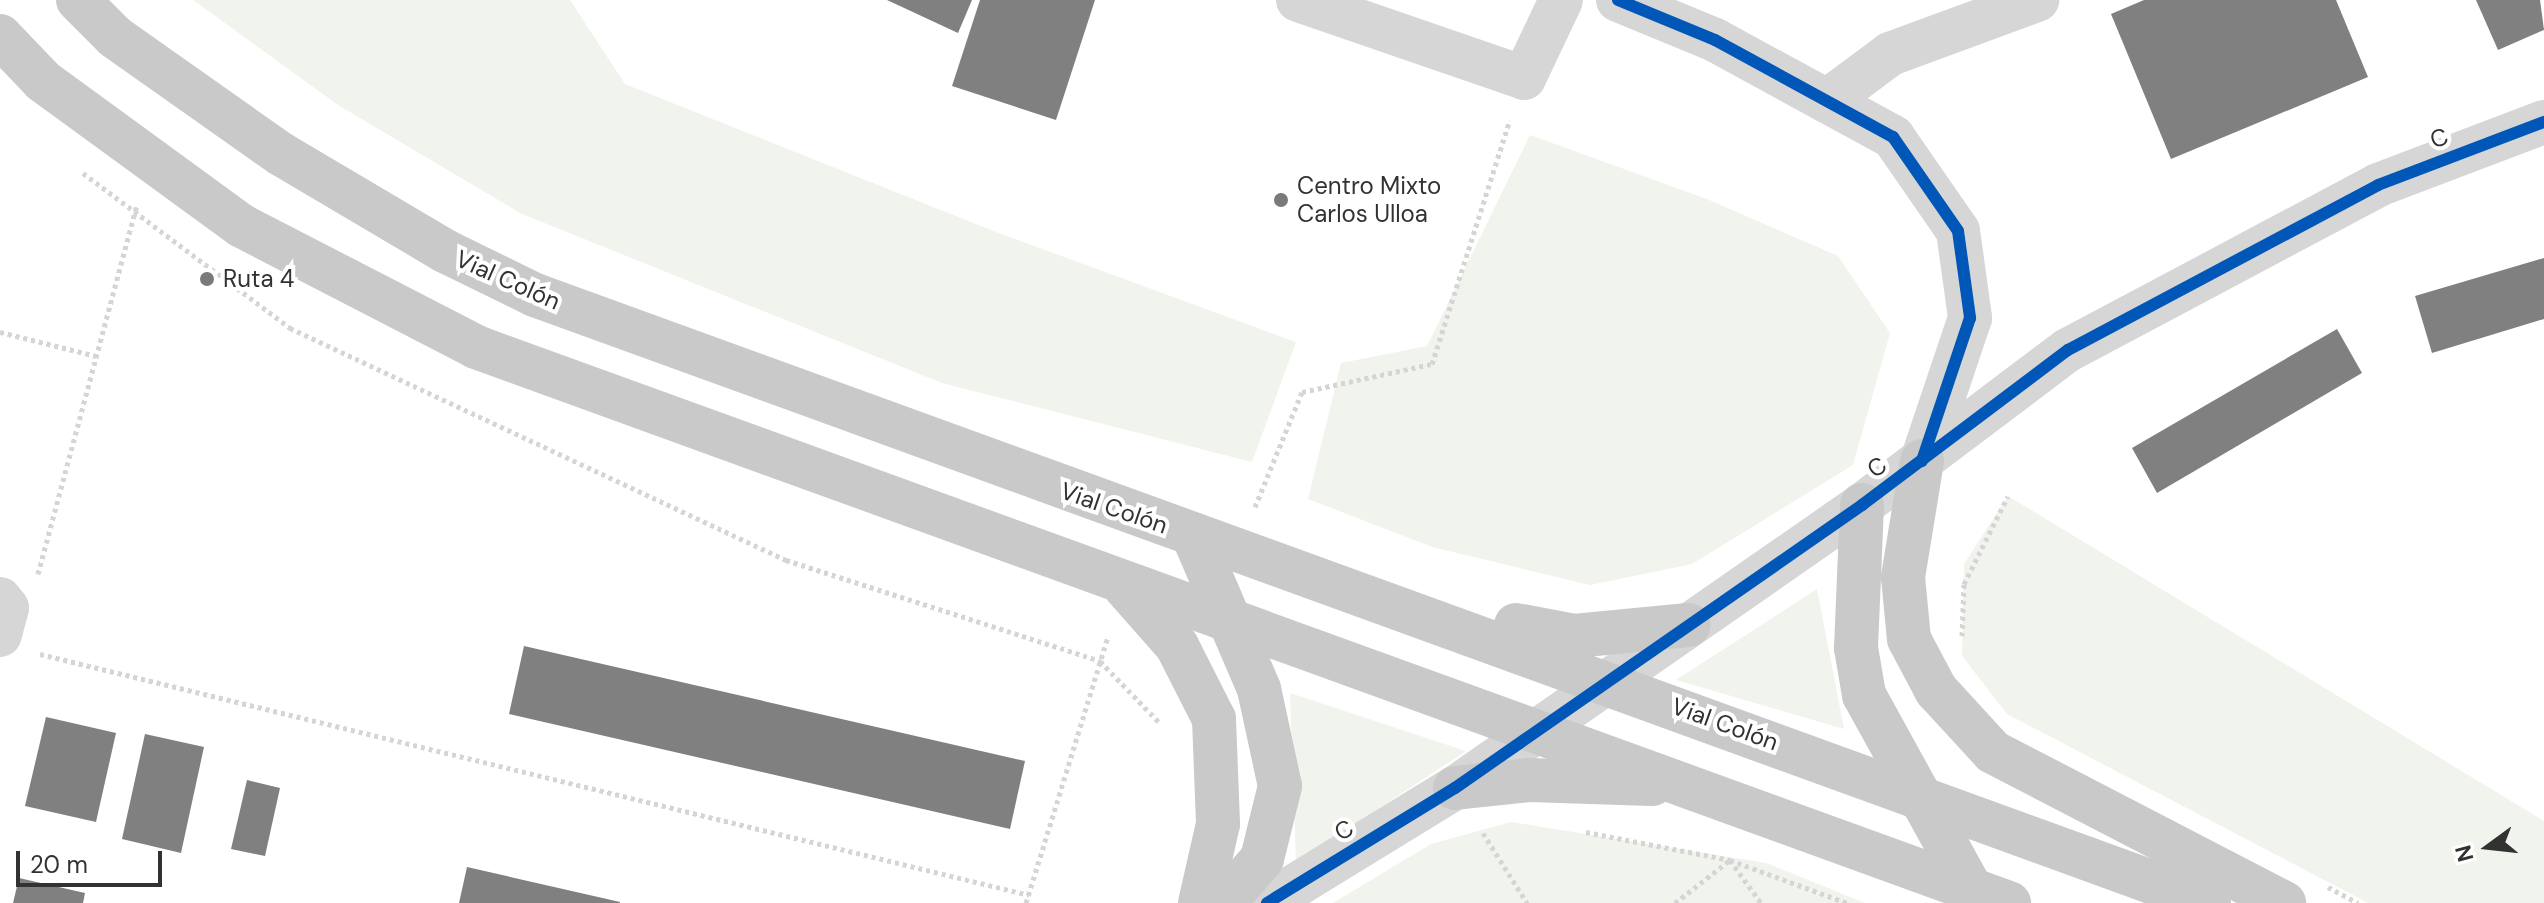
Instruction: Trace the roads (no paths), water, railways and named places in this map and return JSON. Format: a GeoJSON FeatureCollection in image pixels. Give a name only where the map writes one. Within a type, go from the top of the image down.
{"type":"FeatureCollection","features":[{"type":"Feature","properties":{"kind":"main road","name":"Vial Colón"},"geometry":{"type":"LineString","coordinates":[[78,0],[115,37],[281,154],[496,276],[1193,535],[1609,681],[2209,903]]}},
{"type":"Feature","properties":{"kind":"main road"},"geometry":{"type":"LineString","coordinates":[[0,36],[43,81],[242,226],[476,347],[1123,586],[1535,727],[1990,896]]}},
{"type":"Feature","properties":{"kind":"main road"},"geometry":{"type":"LineString","coordinates":[[1922,461],[1903,577],[1909,639],[1936,690],[1993,752],[2300,892]]}},
{"type":"Feature","properties":{"kind":"main road"},"geometry":{"type":"LineString","coordinates":[[1862,505],[1856,648],[1864,695],[1921,796],[1990,896]]}},
{"type":"Feature","properties":{"kind":"main road"},"geometry":{"type":"LineString","coordinates":[[1193,535],[1226,620],[1259,689],[1280,786],[1262,859],[1224,903]]}},
{"type":"Feature","properties":{"kind":"main road"},"geometry":{"type":"LineString","coordinates":[[1123,586],[1177,646],[1214,719],[1218,824],[1200,903]]}},
{"type":"Feature","properties":{"kind":"main road"},"geometry":{"type":"LineString","coordinates":[[1361,594],[1574,636],[1688,625]]}},
{"type":"Feature","properties":{"kind":"main road"},"geometry":{"type":"LineString","coordinates":[[1455,788],[1529,780],[1694,786]]}},
{"type":"Feature","properties":{"kind":"street"},"geometry":{"type":"LineString","coordinates":[[1298,0],[1524,78],[1561,0]]}},
{"type":"Feature","properties":{"kind":"street"},"geometry":{"type":"LineString","coordinates":[[1618,0],[1715,40],[1893,137],[1958,231],[1970,318],[1922,461]]}},
{"type":"Feature","properties":{"kind":"street"},"geometry":{"type":"LineString","coordinates":[[1827,101],[1890,54],[2037,0]]}},
{"type":"Feature","properties":{"kind":"street","name":"C"},"geometry":{"type":"LineString","coordinates":[[1267,903],[1455,788],[1535,727],[1609,681],[1862,505],[2068,350],[2378,185],[2544,122]]}},
{"type":"Feature","properties":{"kind":"place","name":"Centro Mixto Carlos Ulloa"},"geometry":{"type":"Point","coordinates":[1281,200]}},
{"type":"Feature","properties":{"kind":"place","name":"Ruta 4"},"geometry":{"type":"Point","coordinates":[207,279]}}]}
